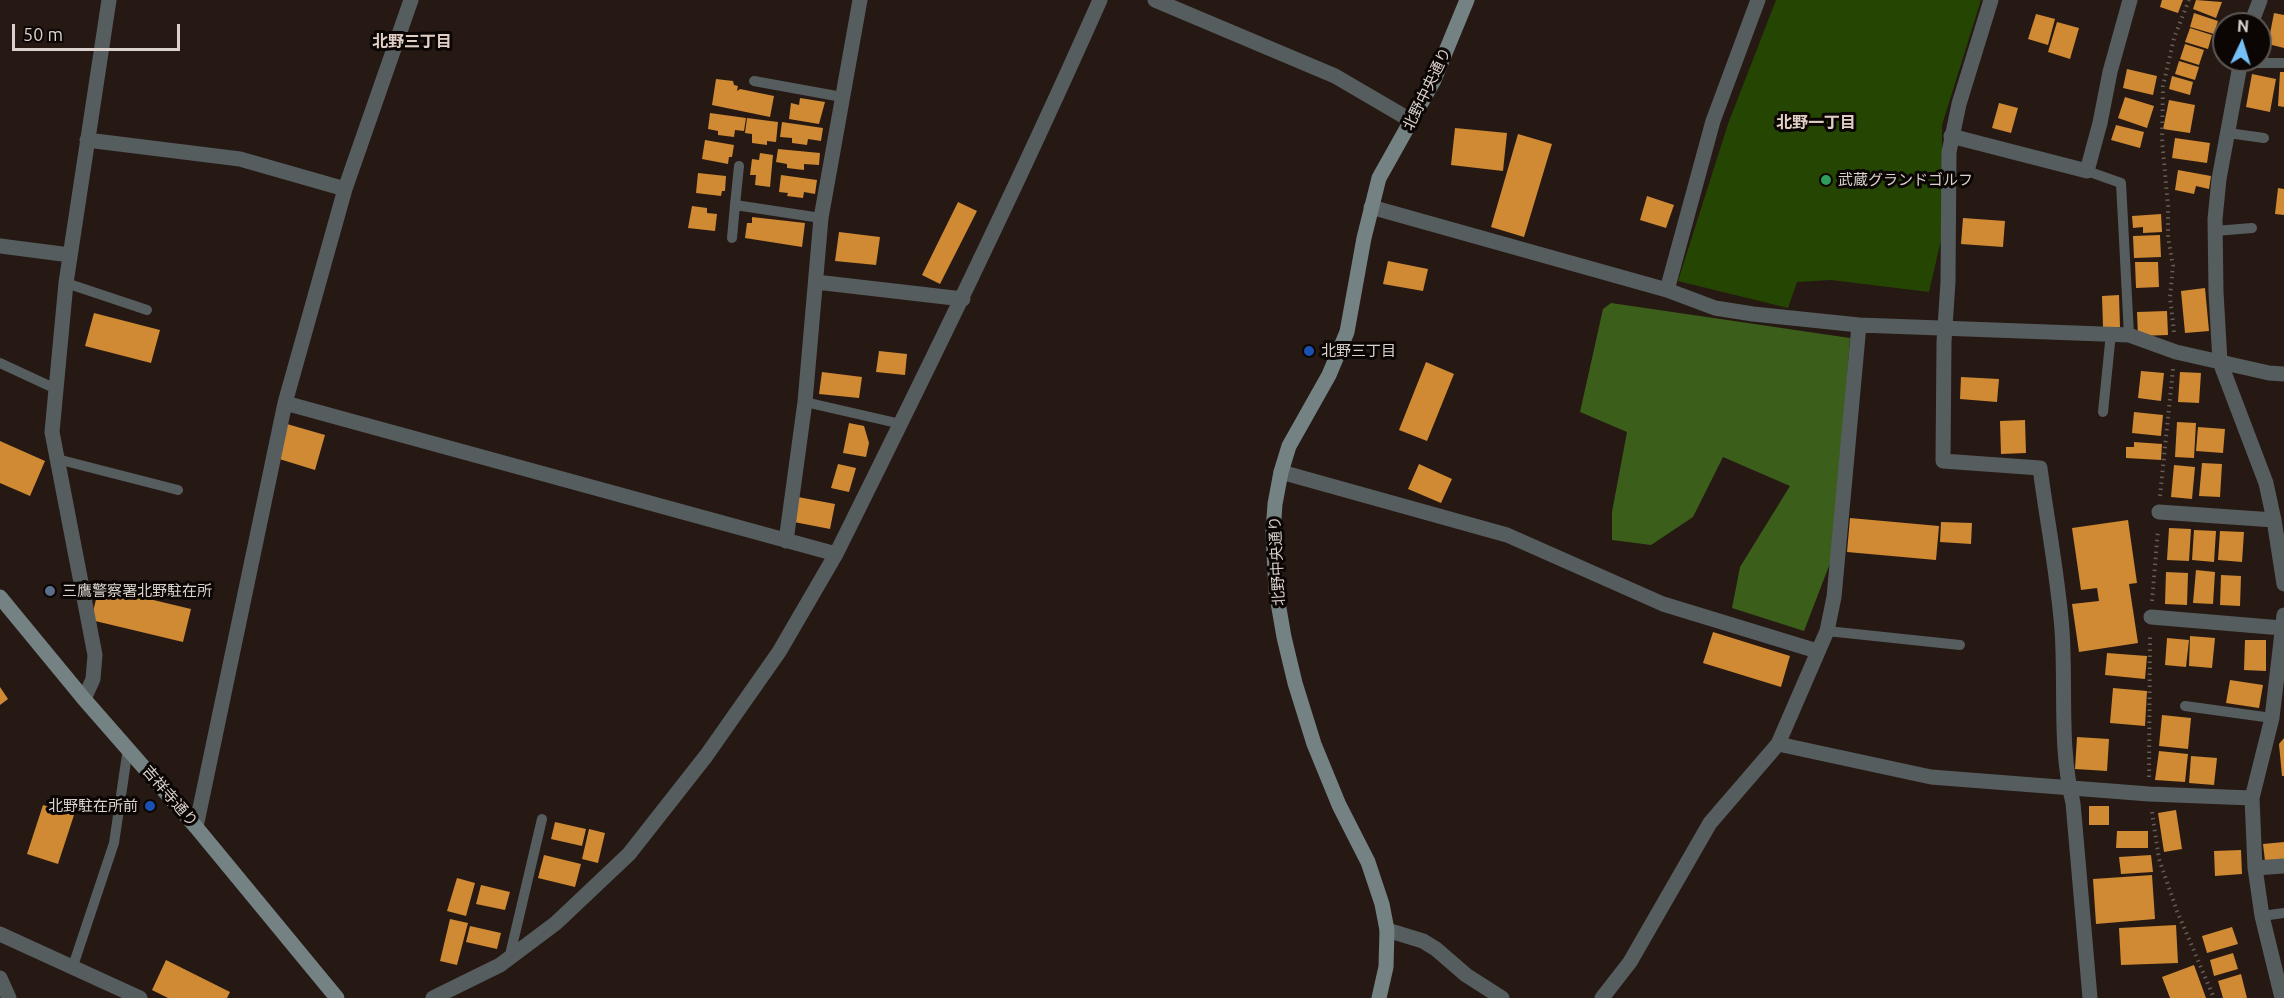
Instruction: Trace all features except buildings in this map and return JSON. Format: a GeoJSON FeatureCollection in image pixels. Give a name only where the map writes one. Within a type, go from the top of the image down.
{"type":"FeatureCollection","features":[{"type":"Feature","properties":{"kind":"street"},"geometry":{"type":"LineString","coordinates":[[84,699],[93,679],[95,654],[52,432],[66,283],[109,0]]}},
{"type":"Feature","properties":{"kind":"street"},"geometry":{"type":"LineString","coordinates":[[196,827],[285,403],[345,189],[411,0]]}},
{"type":"Feature","properties":{"kind":"street"},"geometry":{"type":"LineString","coordinates":[[786,541],[805,402],[821,218],[860,0]]}},
{"type":"Feature","properties":{"kind":"street"},"geometry":{"type":"LineString","coordinates":[[434,998],[509,959],[556,923],[628,854],[706,756],[779,652],[836,554],[963,299],[1043,129],[1100,0]]}},
{"type":"Feature","properties":{"kind":"street"},"geometry":{"type":"LineString","coordinates":[[1155,0],[1335,76],[1412,121]]}},
{"type":"Feature","properties":{"kind":"street","name":"北野中央通り"},"geometry":{"type":"LineString","coordinates":[[1379,998],[1386,967],[1386,930],[1382,904],[1368,862],[1339,805],[1314,744],[1295,683],[1276,591],[1273,532],[1275,504],[1289,446],[1329,375],[1347,332],[1371,207],[1379,178],[1434,80],[1467,0]]}},
{"type":"Feature","properties":{"kind":"street"},"geometry":{"type":"LineString","coordinates":[[1667,290],[1713,121],[1758,0]]}},
{"type":"Feature","properties":{"kind":"street"},"geometry":{"type":"LineString","coordinates":[[1991,0],[1959,104],[1949,152],[1943,462],[2040,468],[2062,629],[2069,786],[2073,803],[2090,998]]}},
{"type":"Feature","properties":{"kind":"street"},"geometry":{"type":"LineString","coordinates":[[1952,136],[2087,171],[2100,123],[2110,72],[2130,0]]}},
{"type":"Feature","properties":{"kind":"street"},"geometry":{"type":"LineString","coordinates":[[2239,72],[2219,179],[2215,231],[2220,362],[2266,483],[2284,584]]}},
{"type":"Feature","properties":{"kind":"street"},"geometry":{"type":"LineString","coordinates":[[87,140],[240,159],[345,189]]}},
{"type":"Feature","properties":{"kind":"street"},"geometry":{"type":"LineString","coordinates":[[1371,207],[1667,290],[1715,308],[1859,325],[2129,335],[2176,351],[2269,373],[2284,374]]}},
{"type":"Feature","properties":{"kind":"street"},"geometry":{"type":"LineString","coordinates":[[0,246],[70,255]]}},
{"type":"Feature","properties":{"kind":"street"},"geometry":{"type":"LineString","coordinates":[[816,282],[963,299]]}},
{"type":"Feature","properties":{"kind":"street"},"geometry":{"type":"LineString","coordinates":[[1602,998],[1630,962],[1710,823],[1778,744],[1827,632],[1834,597],[1859,325]]}},
{"type":"Feature","properties":{"kind":"street"},"geometry":{"type":"LineString","coordinates":[[285,403],[836,554]]}},
{"type":"Feature","properties":{"kind":"street"},"geometry":{"type":"LineString","coordinates":[[1281,472],[1507,535],[1663,604],[1817,651]]}},
{"type":"Feature","properties":{"kind":"street"},"geometry":{"type":"LineString","coordinates":[[2159,512],[2274,520]]}},
{"type":"Feature","properties":{"kind":"street","name":"吉祥寺通り"},"geometry":{"type":"LineString","coordinates":[[0,597],[84,699],[196,827],[337,998]]}},
{"type":"Feature","properties":{"kind":"street"},"geometry":{"type":"LineString","coordinates":[[2151,617],[2283,621],[2272,718],[2252,798],[2255,868],[2262,916],[2282,998]]}},
{"type":"Feature","properties":{"kind":"street"},"geometry":{"type":"LineString","coordinates":[[1778,744],[1931,777],[2149,794],[2252,798]]}},
{"type":"Feature","properties":{"kind":"street"},"geometry":{"type":"LineString","coordinates":[[2255,868],[2284,866]]}},
{"type":"Feature","properties":{"kind":"street"},"geometry":{"type":"LineString","coordinates":[[1386,930],[1430,945],[1466,975],[1502,998]]}},
{"type":"Feature","properties":{"kind":"street"},"geometry":{"type":"LineString","coordinates":[[0,934],[140,998]]}},
{"type":"Feature","properties":{"kind":"street"},"geometry":{"type":"LineString","coordinates":[[0,978],[9,998]]}},
{"type":"Feature","properties":{"kind":"lane"},"geometry":{"type":"LineString","coordinates":[[754,81],[842,97]]}},
{"type":"Feature","properties":{"kind":"lane"},"geometry":{"type":"LineString","coordinates":[[2228,134],[2264,138]]}},
{"type":"Feature","properties":{"kind":"lane"},"geometry":{"type":"LineString","coordinates":[[732,238],[739,166]]}},
{"type":"Feature","properties":{"kind":"lane"},"geometry":{"type":"LineString","coordinates":[[2087,171],[2121,183],[2129,335]]}},
{"type":"Feature","properties":{"kind":"lane"},"geometry":{"type":"LineString","coordinates":[[735,205],[821,218]]}},
{"type":"Feature","properties":{"kind":"lane"},"geometry":{"type":"LineString","coordinates":[[2215,231],[2252,228]]}},
{"type":"Feature","properties":{"kind":"lane"},"geometry":{"type":"LineString","coordinates":[[66,283],[147,310]]}},
{"type":"Feature","properties":{"kind":"lane"},"geometry":{"type":"LineString","coordinates":[[2103,412],[2111,333]]}},
{"type":"Feature","properties":{"kind":"lane"},"geometry":{"type":"LineString","coordinates":[[0,363],[56,389]]}},
{"type":"Feature","properties":{"kind":"lane"},"geometry":{"type":"LineString","coordinates":[[805,402],[901,424]]}},
{"type":"Feature","properties":{"kind":"lane"},"geometry":{"type":"LineString","coordinates":[[57,459],[178,490]]}},
{"type":"Feature","properties":{"kind":"lane"},"geometry":{"type":"LineString","coordinates":[[1827,632],[1960,645]]}},
{"type":"Feature","properties":{"kind":"lane"},"geometry":{"type":"LineString","coordinates":[[2185,706],[2272,718]]}},
{"type":"Feature","properties":{"kind":"lane"},"geometry":{"type":"LineString","coordinates":[[73,966],[114,843],[128,748]]}},
{"type":"Feature","properties":{"kind":"lane"},"geometry":{"type":"LineString","coordinates":[[509,959],[542,819]]}},
{"type":"Feature","properties":{"kind":"lane"},"geometry":{"type":"LineString","coordinates":[[2262,916],[2284,913]]}},
{"type":"Feature","properties":{"kind":"green space","name":"武蔵グランドゴルフ"},"geometry":{"type":"Polygon","coordinates":[[[1776,0],[1981,0],[1942,125],[1942,236],[1929,292],[1831,280],[1797,282],[1788,308],[1678,281],[1728,124],[1776,0]]]}},
{"type":"Feature","properties":{"kind":"green space"},"geometry":{"type":"Polygon","coordinates":[[[1611,303],[1850,338],[1834,553],[1804,631],[1732,608],[1740,567],[1790,486],[1723,457],[1693,517],[1651,545],[1612,540],[1612,512],[1627,432],[1580,412],[1603,309],[1611,303]]]}},
{"type":"Feature","properties":{"kind":"place","name":"武蔵グランドゴルフ"},"geometry":{"type":"Point","coordinates":[1826,180]}},
{"type":"Feature","properties":{"kind":"place","name":"北野三丁目"},"geometry":{"type":"Point","coordinates":[1309,351]}},
{"type":"Feature","properties":{"kind":"place","name":"三鷹警察署北野駐在所"},"geometry":{"type":"Point","coordinates":[50,591]}},
{"type":"Feature","properties":{"kind":"place","name":"北野駐在所前"},"geometry":{"type":"Point","coordinates":[150,806]}},
{"type":"Feature","properties":{"kind":"district","name":"北野三丁目"},"geometry":{"type":"Point","coordinates":[412,42]}},
{"type":"Feature","properties":{"kind":"district","name":"北野一丁目"},"geometry":{"type":"Point","coordinates":[1816,123]}}]}
